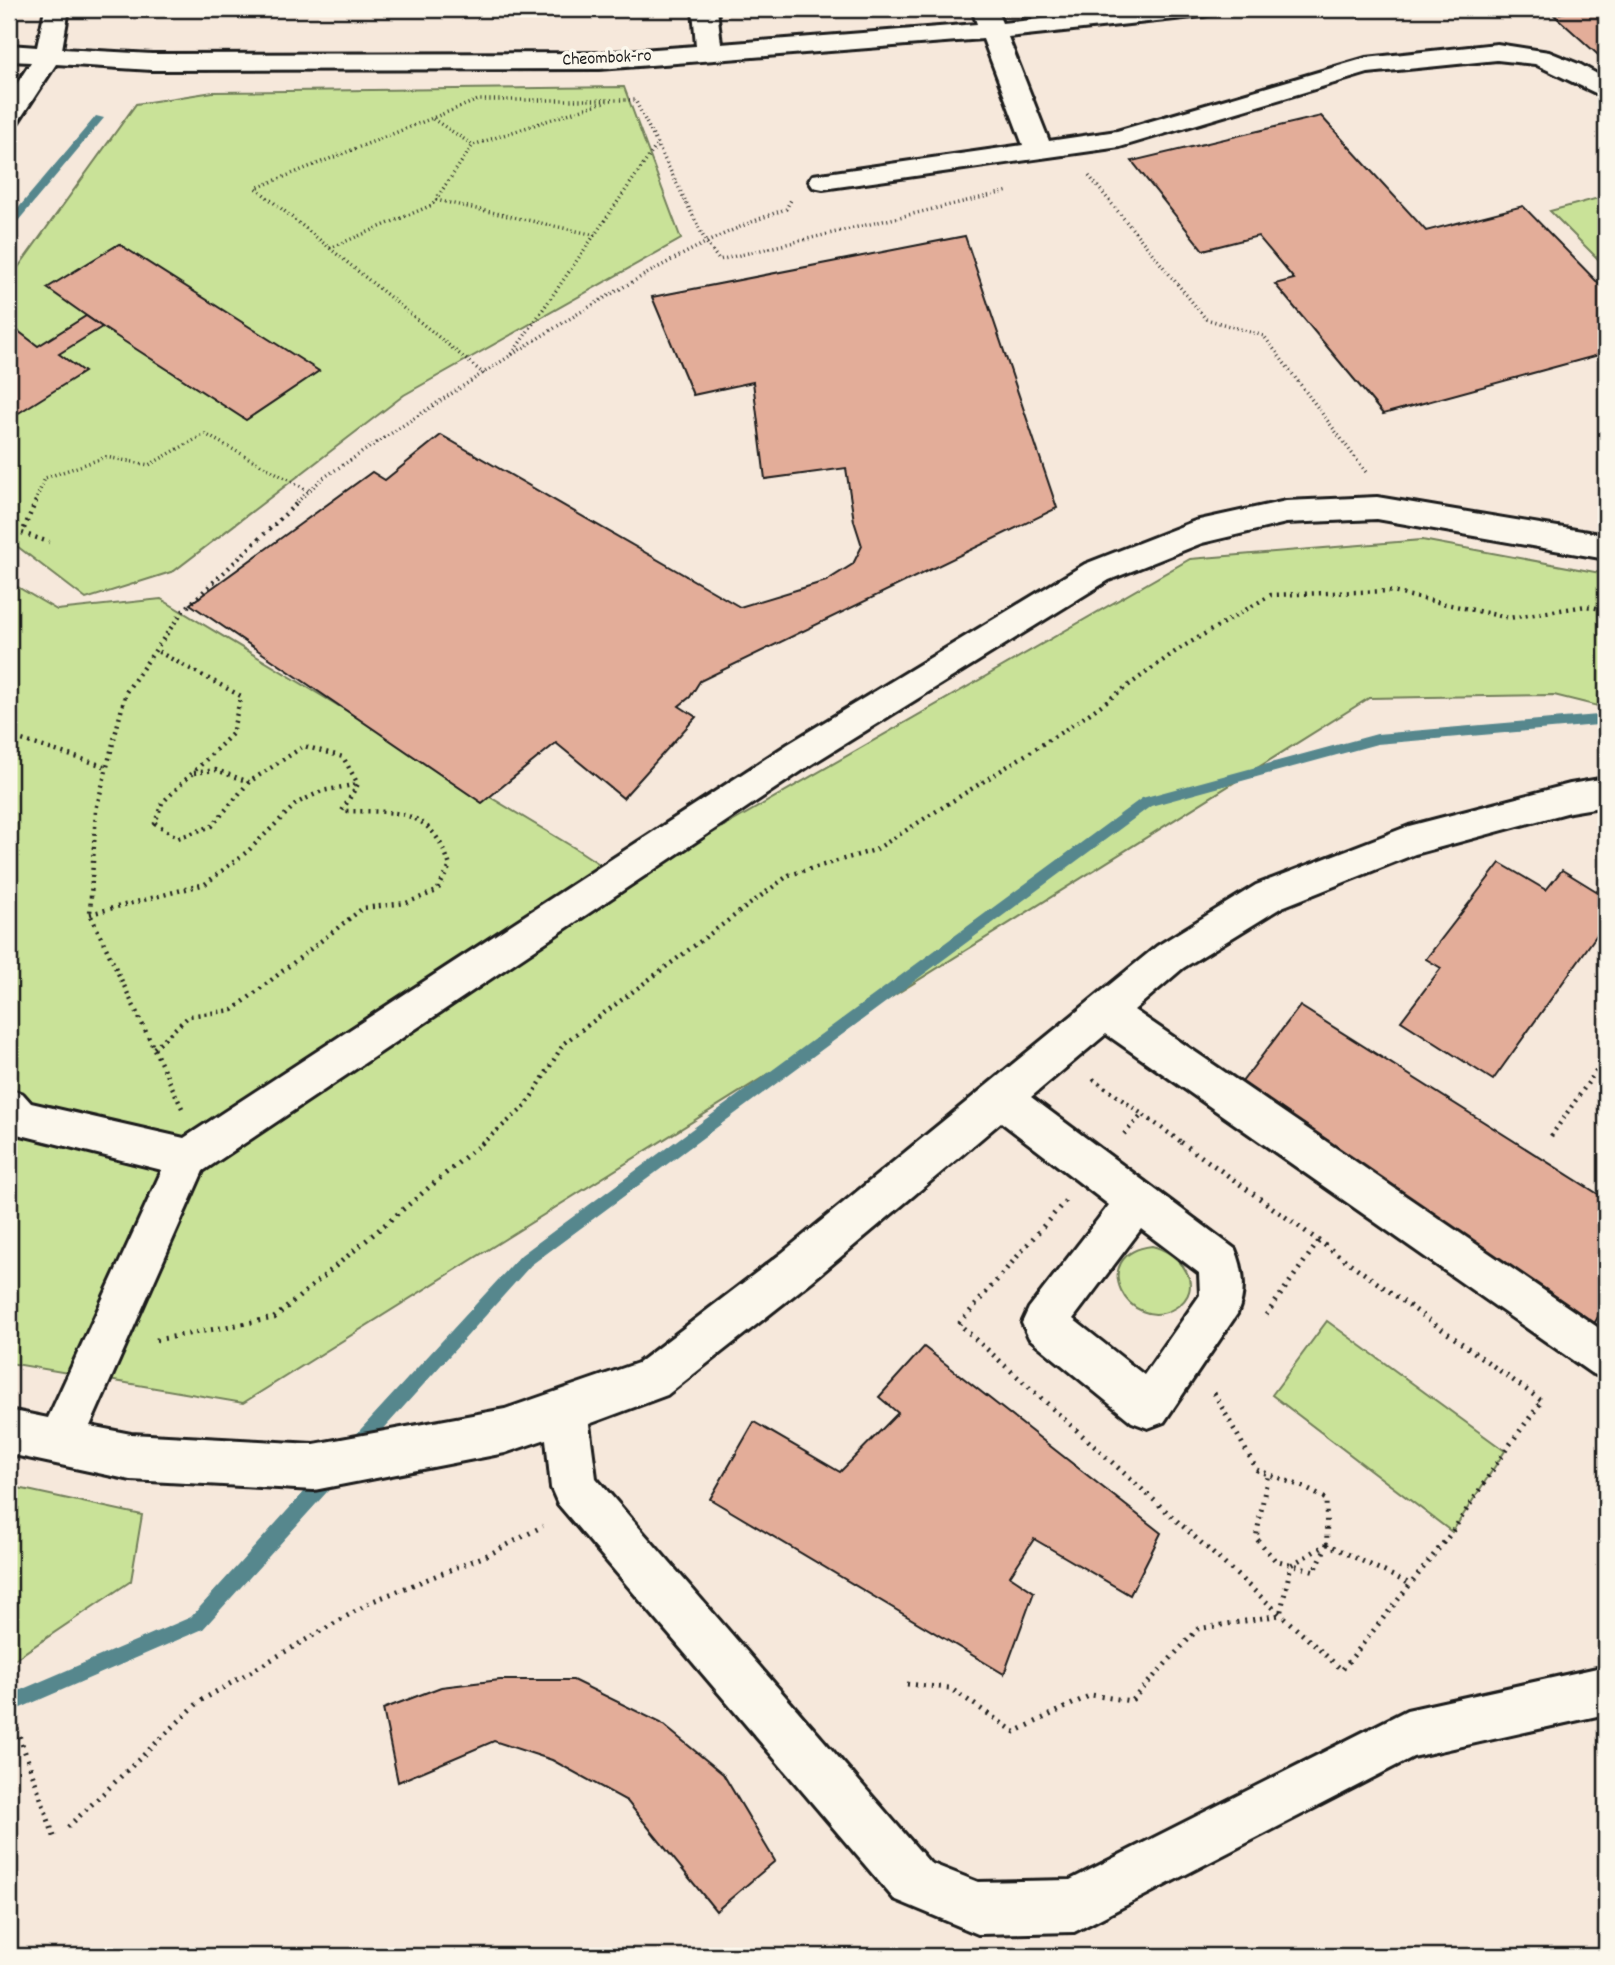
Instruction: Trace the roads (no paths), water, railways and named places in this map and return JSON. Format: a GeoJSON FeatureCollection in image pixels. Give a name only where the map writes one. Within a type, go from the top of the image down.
{"type":"FeatureCollection","features":[{"type":"Feature","properties":{"kind":"street"},"geometry":{"type":"LineString","coordinates":[[9,116],[48,55],[57,9]]}},
{"type":"Feature","properties":{"kind":"street"},"geometry":{"type":"LineString","coordinates":[[705,9],[709,53]]}},
{"type":"Feature","properties":{"kind":"street","name":"Cheombok-ro"},"geometry":{"type":"LineString","coordinates":[[9,53],[152,62],[600,61],[709,53],[988,20],[1203,9]]}},
{"type":"Feature","properties":{"kind":"street"},"geometry":{"type":"LineString","coordinates":[[988,20],[1039,150]]}},
{"type":"Feature","properties":{"kind":"street"},"geometry":{"type":"LineString","coordinates":[[823,181],[1120,139],[1366,66],[1497,52],[1540,57],[1572,70],[1606,90]]}},
{"type":"Feature","properties":{"kind":"street"},"geometry":{"type":"LineString","coordinates":[[60,1443],[195,1154],[800,754],[1097,572],[1195,533],[1286,512],[1377,508],[1606,547]]}},
{"type":"Feature","properties":{"kind":"street"},"geometry":{"type":"LineString","coordinates":[[9,1432],[131,1457],[314,1467],[505,1432],[650,1380],[797,1267],[1170,957],[1269,896],[1409,841],[1606,792]]}},
{"type":"Feature","properties":{"kind":"street"},"geometry":{"type":"LineString","coordinates":[[1104,1011],[1606,1358]]}},
{"type":"Feature","properties":{"kind":"street"},"geometry":{"type":"LineString","coordinates":[[1001,1098],[1091,1170],[1138,1200],[1220,1263],[1222,1300],[1148,1406],[1044,1323],[1138,1200]]}},
{"type":"Feature","properties":{"kind":"street"},"geometry":{"type":"LineString","coordinates":[[9,1107],[19,1118],[195,1154]]}},
{"type":"Feature","properties":{"kind":"street"},"geometry":{"type":"LineString","coordinates":[[565,1410],[574,1488],[912,1881],[978,1908],[1074,1906],[1407,1734],[1606,1690]]}},
{"type":"Feature","properties":{"kind":"waterway"},"geometry":{"type":"LineString","coordinates":[[9,225],[99,118]]}},
{"type":"Feature","properties":{"kind":"waterway"},"geometry":{"type":"LineString","coordinates":[[355,1448],[526,1260],[1147,802],[1377,739],[1598,720]]}},
{"type":"Feature","properties":{"kind":"waterway"},"geometry":{"type":"LineString","coordinates":[[9,1704],[197,1623],[330,1476]]}}]}
